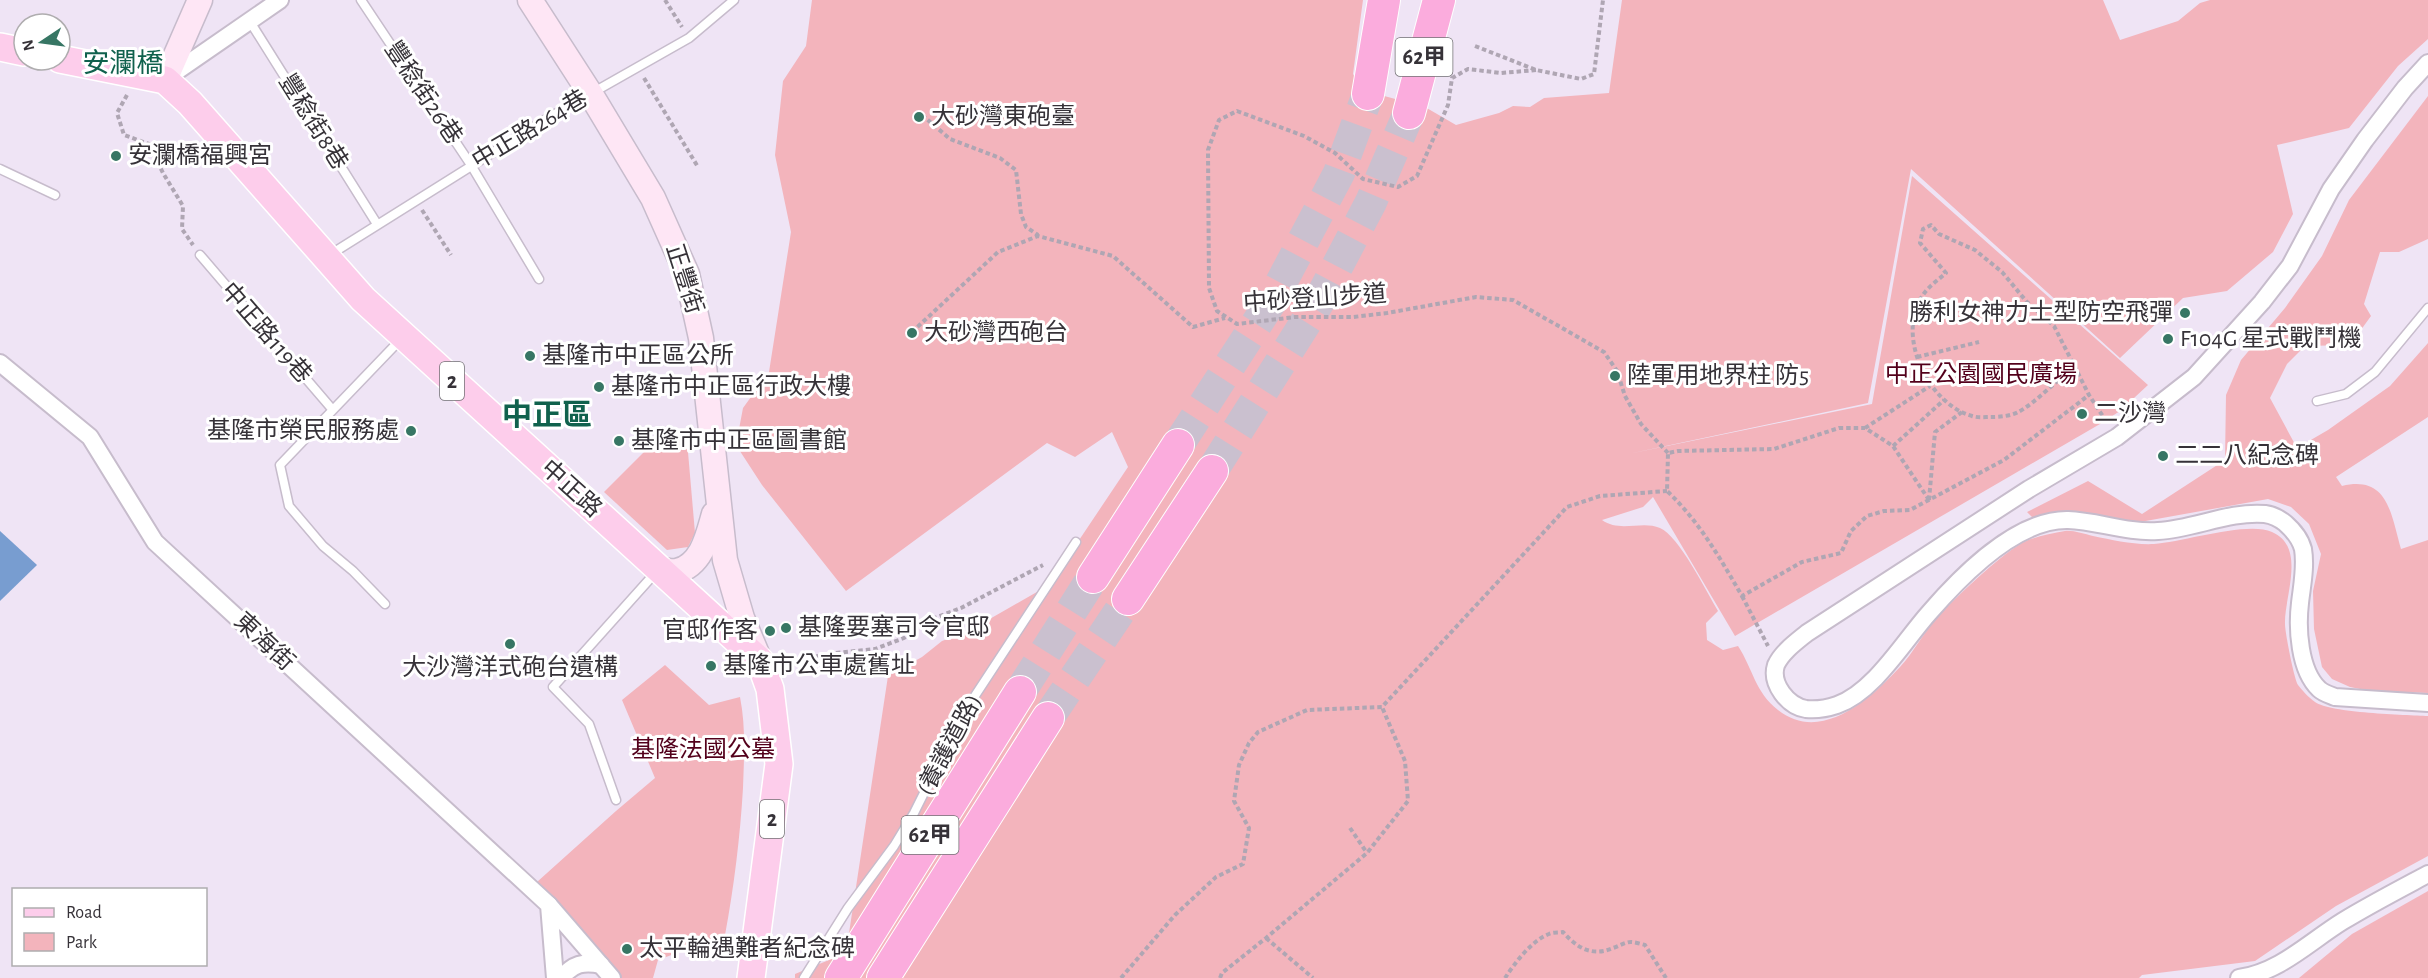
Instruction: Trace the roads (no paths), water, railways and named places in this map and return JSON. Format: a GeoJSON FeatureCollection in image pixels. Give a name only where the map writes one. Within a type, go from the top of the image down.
{"type":"FeatureCollection","features":[{"type":"Feature","properties":{"kind":"highway","name":"62甲"},"geometry":{"type":"LineString","coordinates":[[1368,94],[1384,0]]}},
{"type":"Feature","properties":{"kind":"highway","name":"62甲"},"geometry":{"type":"LineString","coordinates":[[1409,113],[1439,0]]}},
{"type":"Feature","properties":{"kind":"highway"},"geometry":{"type":"LineString","coordinates":[[1093,577],[1178,445]]}},
{"type":"Feature","properties":{"kind":"highway"},"geometry":{"type":"LineString","coordinates":[[1128,599],[1212,471]]}},
{"type":"Feature","properties":{"kind":"highway","name":"62甲"},"geometry":{"type":"LineString","coordinates":[[841,978],[1020,692]]}},
{"type":"Feature","properties":{"kind":"highway","name":"62甲"},"geometry":{"type":"LineString","coordinates":[[883,978],[1048,718]]}},
{"type":"Feature","properties":{"kind":"main road"},"geometry":{"type":"LineString","coordinates":[[72,61],[165,80]]}},
{"type":"Feature","properties":{"kind":"main road","name":"中正路"},"geometry":{"type":"LineString","coordinates":[[165,80],[190,103],[363,299],[762,666]]}},
{"type":"Feature","properties":{"kind":"main road","name":"2"},"geometry":{"type":"LineString","coordinates":[[751,978],[779,764],[770,689],[762,666]]}},
{"type":"Feature","properties":{"kind":"street"},"geometry":{"type":"LineString","coordinates":[[165,80],[200,0]]}},
{"type":"Feature","properties":{"kind":"street"},"geometry":{"type":"LineString","coordinates":[[165,80],[280,0]]}},
{"type":"Feature","properties":{"kind":"street","name":"正豐街"},"geometry":{"type":"LineString","coordinates":[[530,0],[590,93],[653,198],[687,274],[701,338],[725,560],[742,618],[762,666]]}},
{"type":"Feature","properties":{"kind":"street"},"geometry":{"type":"LineString","coordinates":[[2428,63],[2405,88],[2331,189],[2290,266],[2262,302],[2194,377],[2117,437],[2029,489],[1789,647],[1777,663],[1775,672],[1780,690],[1795,705],[1806,709],[1838,705],[1868,684],[1895,657],[1929,613],[1984,560],[2018,533],[2068,520],[2130,530],[2159,531],[2249,514],[2268,514],[2282,521],[2296,533],[2302,548],[2304,562],[2299,622],[2305,661],[2321,691],[2335,697],[2358,700],[2428,703]]}},
{"type":"Feature","properties":{"kind":"street","name":"東海街"},"geometry":{"type":"LineString","coordinates":[[0,363],[90,438],[155,542],[549,905],[606,972]]}},
{"type":"Feature","properties":{"kind":"street"},"geometry":{"type":"LineString","coordinates":[[658,569],[677,571],[695,561],[706,544],[717,501]]}},
{"type":"Feature","properties":{"kind":"street"},"geometry":{"type":"LineString","coordinates":[[2239,978],[2263,973],[2278,965],[2343,921],[2428,874]]}},
{"type":"Feature","properties":{"kind":"street"},"geometry":{"type":"LineString","coordinates":[[549,905],[555,978]]}},
{"type":"Feature","properties":{"kind":"street"},"geometry":{"type":"LineString","coordinates":[[561,978],[577,964],[589,963],[606,972]]}},
{"type":"Feature","properties":{"kind":"lane","name":"豐稔街26巷"},"geometry":{"type":"LineString","coordinates":[[361,0],[471,165],[540,279]]}},
{"type":"Feature","properties":{"kind":"lane","name":"中正路264巷"},"geometry":{"type":"LineString","coordinates":[[325,257],[590,93],[688,38],[734,0]]}},
{"type":"Feature","properties":{"kind":"lane","name":"豐稔街8巷"},"geometry":{"type":"LineString","coordinates":[[249,20],[377,224]]}},
{"type":"Feature","properties":{"kind":"lane"},"geometry":{"type":"LineString","coordinates":[[0,169],[56,195]]}},
{"type":"Feature","properties":{"kind":"lane","name":"中正路119巷"},"geometry":{"type":"LineString","coordinates":[[200,255],[332,409]]}},
{"type":"Feature","properties":{"kind":"lane"},"geometry":{"type":"LineString","coordinates":[[2317,401],[2346,394],[2375,372],[2428,308]]}},
{"type":"Feature","properties":{"kind":"lane"},"geometry":{"type":"LineString","coordinates":[[385,603],[353,571],[323,546],[289,506],[280,465],[404,336]]}},
{"type":"Feature","properties":{"kind":"lane","name":"(養護道路)"},"geometry":{"type":"LineString","coordinates":[[804,978],[848,908],[894,846],[914,813],[965,711],[1076,542]]}},
{"type":"Feature","properties":{"kind":"lane"},"geometry":{"type":"LineString","coordinates":[[616,800],[589,724],[553,687],[658,569]]}},
{"type":"Feature","properties":{"kind":"water"},"geometry":{"type":"Polygon","coordinates":[[[0,531],[37,565],[0,601],[0,531]]]}},
{"type":"Feature","properties":{"kind":"tunnel"},"geometry":{"type":"LineString","coordinates":[[1178,445],[1272,300],[1339,173],[1368,94]]}},
{"type":"Feature","properties":{"kind":"tunnel"},"geometry":{"type":"LineString","coordinates":[[1212,471],[1318,303],[1371,202],[1409,113]]}},
{"type":"Feature","properties":{"kind":"tunnel"},"geometry":{"type":"LineString","coordinates":[[1020,692],[1093,577]]}},
{"type":"Feature","properties":{"kind":"tunnel"},"geometry":{"type":"LineString","coordinates":[[1048,718],[1128,599]]}},
{"type":"Feature","properties":{"kind":"place","name":"大砂灣東砲臺"},"geometry":{"type":"Point","coordinates":[919,117]}},
{"type":"Feature","properties":{"kind":"place","name":"安瀾橋福興宮"},"geometry":{"type":"Point","coordinates":[116,156]}},
{"type":"Feature","properties":{"kind":"place","name":"勝利女神力士型防空飛彈"},"geometry":{"type":"Point","coordinates":[2185,313]}},
{"type":"Feature","properties":{"kind":"place","name":"大砂灣西砲台"},"geometry":{"type":"Point","coordinates":[912,333]}},
{"type":"Feature","properties":{"kind":"place","name":"F104G 星式戰鬥機"},"geometry":{"type":"Point","coordinates":[2168,339]}},
{"type":"Feature","properties":{"kind":"place","name":"基隆市中正區公所"},"geometry":{"type":"Point","coordinates":[530,356]}},
{"type":"Feature","properties":{"kind":"place","name":"陸軍用地界柱 防5"},"geometry":{"type":"Point","coordinates":[1615,376]}},
{"type":"Feature","properties":{"kind":"place","name":"基隆市中正區行政大樓"},"geometry":{"type":"Point","coordinates":[599,387]}},
{"type":"Feature","properties":{"kind":"place","name":"二沙灣"},"geometry":{"type":"Point","coordinates":[2082,414]}},
{"type":"Feature","properties":{"kind":"place","name":"基隆市榮民服務處"},"geometry":{"type":"Point","coordinates":[411,431]}},
{"type":"Feature","properties":{"kind":"place","name":"基隆市中正區圖書館"},"geometry":{"type":"Point","coordinates":[619,441]}},
{"type":"Feature","properties":{"kind":"place","name":"二二八紀念碑"},"geometry":{"type":"Point","coordinates":[2163,456]}},
{"type":"Feature","properties":{"kind":"place","name":"基隆要塞司令官邸"},"geometry":{"type":"Point","coordinates":[786,628]}},
{"type":"Feature","properties":{"kind":"place","name":"官邸作客"},"geometry":{"type":"Point","coordinates":[770,631]}},
{"type":"Feature","properties":{"kind":"place","name":"大沙灣洋式砲台遺構"},"geometry":{"type":"Point","coordinates":[510,644]}},
{"type":"Feature","properties":{"kind":"place","name":"基隆市公車處舊址"},"geometry":{"type":"Point","coordinates":[711,666]}},
{"type":"Feature","properties":{"kind":"place","name":"太平輪遇難者紀念碑"},"geometry":{"type":"Point","coordinates":[627,949]}},
{"type":"Feature","properties":{"kind":"district","name":"安瀾橋"},"geometry":{"type":"Point","coordinates":[123,63]}},
{"type":"Feature","properties":{"kind":"district","name":"中正區"},"geometry":{"type":"Point","coordinates":[547,416]}},
{"type":"Feature","properties":{"kind":"park label","name":"中正公園國民廣場"},"geometry":{"type":"Point","coordinates":[1981,375]}},
{"type":"Feature","properties":{"kind":"park label","name":"基隆法國公墓"},"geometry":{"type":"Point","coordinates":[703,750]}}]}
